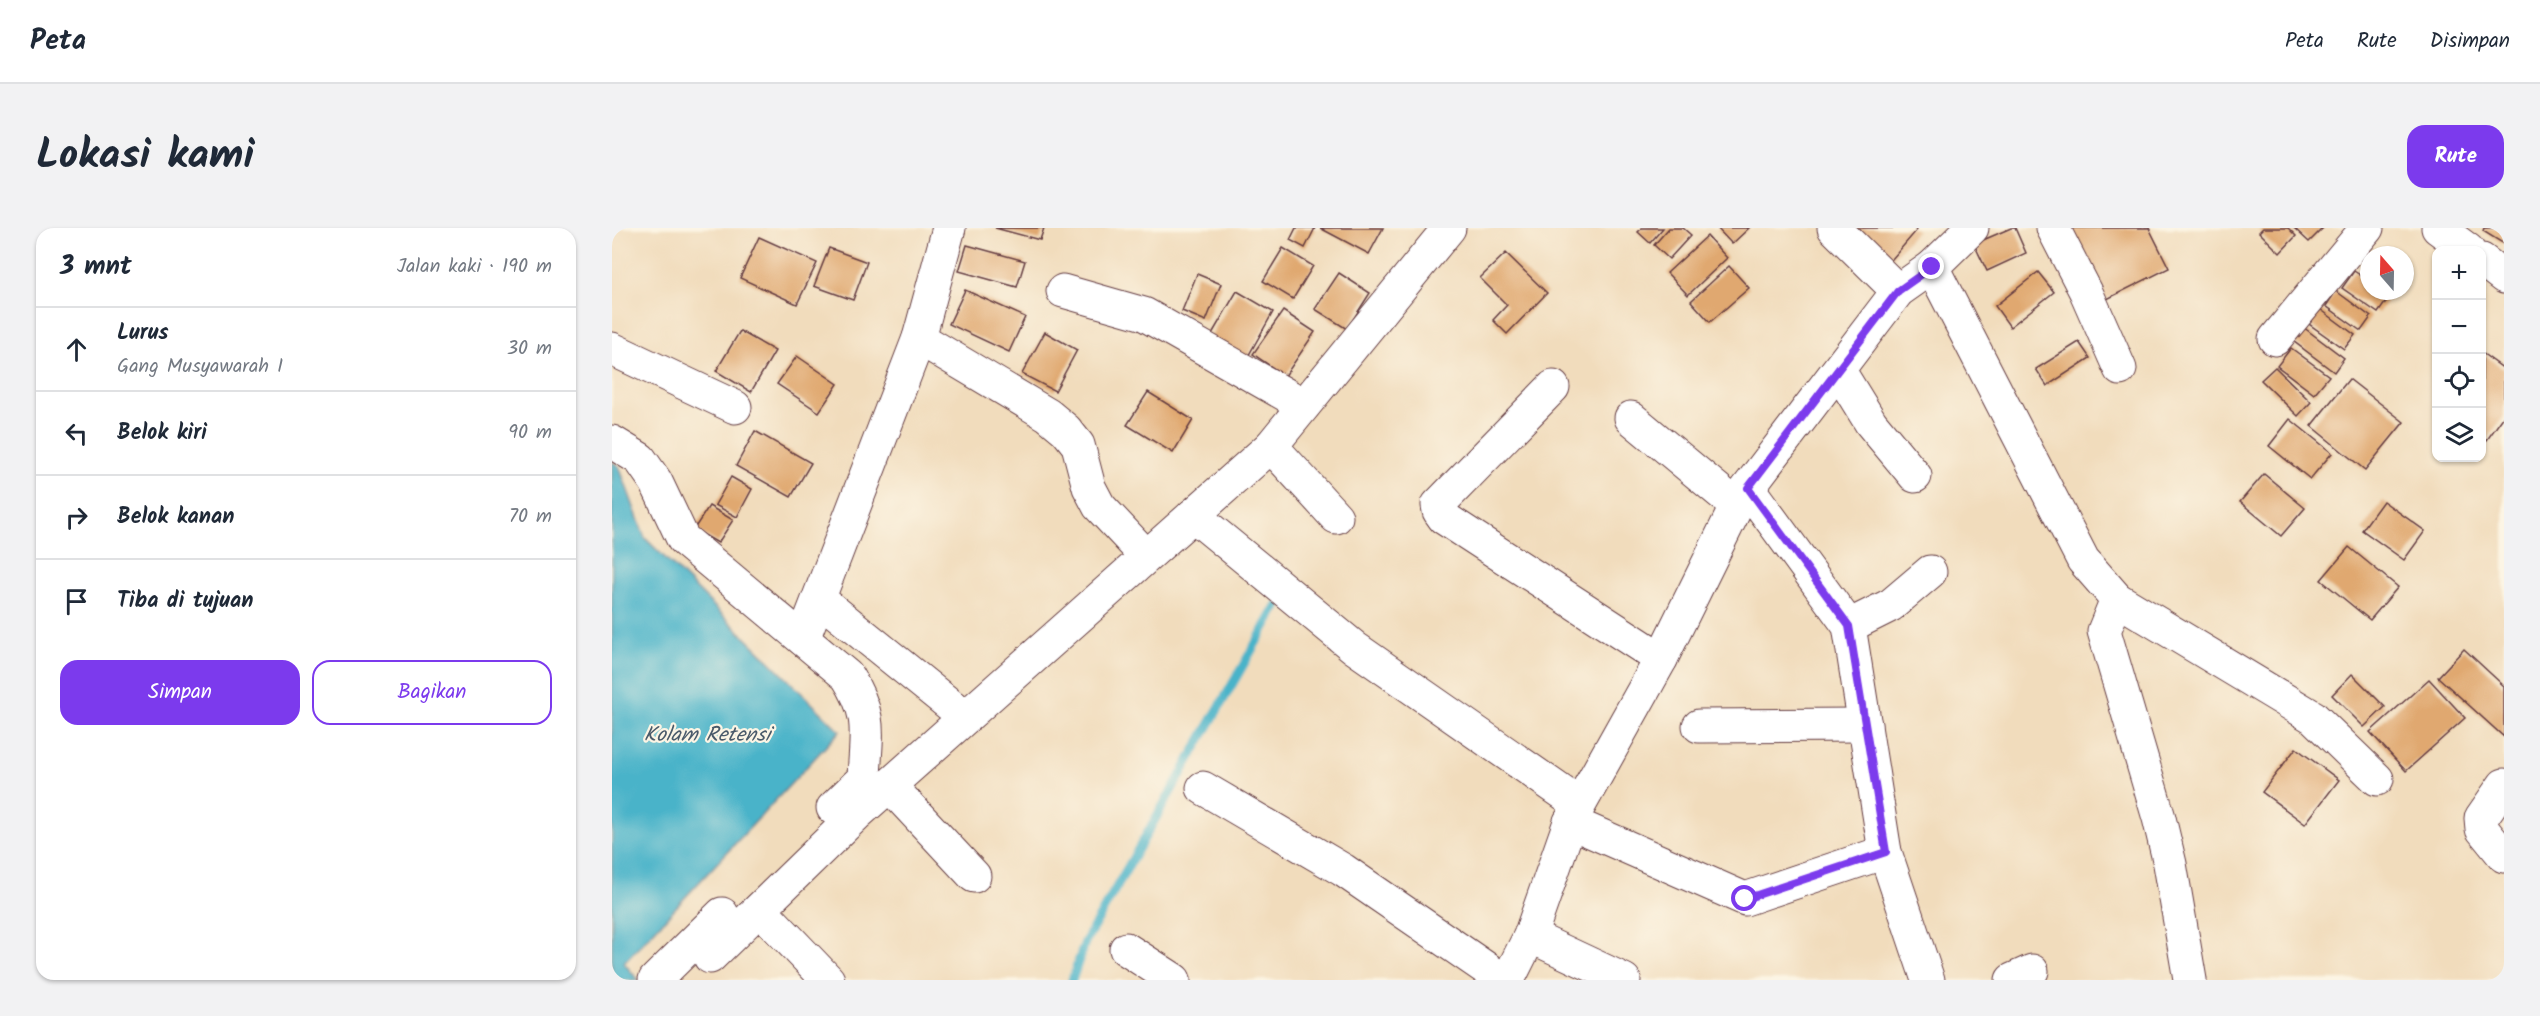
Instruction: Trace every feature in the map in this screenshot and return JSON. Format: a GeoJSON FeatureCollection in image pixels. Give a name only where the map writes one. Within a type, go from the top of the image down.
{"type":"FeatureCollection","features":[{"type":"Feature","properties":{"kind":"street"},"geometry":{"type":"LineString","coordinates":[[803,639],[919,338],[949,228]]}},
{"type":"Feature","properties":{"kind":"street"},"geometry":{"type":"LineString","coordinates":[[710,957],[889,785],[1271,446],[1449,228]]}},
{"type":"Feature","properties":{"kind":"street"},"geometry":{"type":"LineString","coordinates":[[1834,228],[1898,291]]}},
{"type":"Feature","properties":{"kind":"street"},"geometry":{"type":"LineString","coordinates":[[1508,980],[1530,936],[1575,813],[1661,659],[1742,497],[1898,291],[1932,267],[1972,228]]}},
{"type":"Feature","properties":{"kind":"street"},"geometry":{"type":"LineString","coordinates":[[2053,228],[2086,292],[2120,369]]}},
{"type":"Feature","properties":{"kind":"street"},"geometry":{"type":"LineString","coordinates":[[2275,339],[2367,228]]}},
{"type":"Feature","properties":{"kind":"street"},"geometry":{"type":"LineString","coordinates":[[2438,228],[2463,246]]}},
{"type":"Feature","properties":{"kind":"street"},"geometry":{"type":"LineString","coordinates":[[2486,264],[2504,277]]}},
{"type":"Feature","properties":{"kind":"street"},"geometry":{"type":"LineString","coordinates":[[1932,267],[2083,560],[2117,599],[2313,717],[2377,779]]}},
{"type":"Feature","properties":{"kind":"street"},"geometry":{"type":"LineString","coordinates":[[1063,291],[1144,314],[1304,405]]}},
{"type":"Feature","properties":{"kind":"street"},"geometry":{"type":"LineString","coordinates":[[919,338],[1048,415],[1066,430],[1078,444],[1089,487],[1099,506],[1146,556]]}},
{"type":"Feature","properties":{"kind":"street"},"geometry":{"type":"LineString","coordinates":[[612,349],[735,408]]}},
{"type":"Feature","properties":{"kind":"street"},"geometry":{"type":"LineString","coordinates":[[1839,371],[1871,423],[1915,476]]}},
{"type":"Feature","properties":{"kind":"street"},"geometry":{"type":"LineString","coordinates":[[1553,387],[1438,505],[1439,511],[1444,518],[1661,659]]}},
{"type":"Feature","properties":{"kind":"street"},"geometry":{"type":"LineString","coordinates":[[1630,418],[1742,497],[1849,626],[1886,852],[1928,980]]}},
{"type":"Feature","properties":{"kind":"street"},"geometry":{"type":"LineString","coordinates":[[612,442],[640,459],[656,482],[683,538],[847,676],[861,697],[867,718],[864,778],[655,980]]}},
{"type":"Feature","properties":{"kind":"street"},"geometry":{"type":"LineString","coordinates":[[1271,446],[1336,517]]}},
{"type":"Feature","properties":{"kind":"street"},"geometry":{"type":"LineString","coordinates":[[1193,514],[1355,648],[1575,813],[1745,899],[1886,852]]}},
{"type":"Feature","properties":{"kind":"street"},"geometry":{"type":"LineString","coordinates":[[1849,626],[1891,605],[1930,572]]}},
{"type":"Feature","properties":{"kind":"street"},"geometry":{"type":"LineString","coordinates":[[819,599],[965,717]]}},
{"type":"Feature","properties":{"kind":"street"},"geometry":{"type":"LineString","coordinates":[[2117,599],[2104,631],[2159,819],[2170,864],[2190,980]]}},
{"type":"Feature","properties":{"kind":"street"},"geometry":{"type":"LineString","coordinates":[[1699,726],[1865,725]]}},
{"type":"Feature","properties":{"kind":"street"},"geometry":{"type":"LineString","coordinates":[[889,785],[974,876]]}},
{"type":"Feature","properties":{"kind":"street"},"geometry":{"type":"LineString","coordinates":[[2504,785],[2481,818],[2482,829],[2504,856]]}},
{"type":"Feature","properties":{"kind":"street"},"geometry":{"type":"LineString","coordinates":[[1203,788],[1343,870],[1503,980]]}},
{"type":"Feature","properties":{"kind":"street"},"geometry":{"type":"LineString","coordinates":[[760,909],[828,980]]}},
{"type":"Feature","properties":{"kind":"street"},"geometry":{"type":"LineString","coordinates":[[1530,936],[1624,980]]}},
{"type":"Feature","properties":{"kind":"street"},"geometry":{"type":"LineString","coordinates":[[1126,949],[1174,980]]}},
{"type":"Feature","properties":{"kind":"water","name":"Kolam Retensi"},"geometry":{"type":"Polygon","coordinates":[[[612,462],[619,466],[645,538],[840,731],[624,963],[638,980],[612,980],[612,462]]]}},
{"type":"Feature","properties":{"kind":"building"},"geometry":{"type":"Polygon","coordinates":[[[995,228],[1044,228],[1040,240],[995,228]]]}},
{"type":"Feature","properties":{"kind":"building"},"geometry":{"type":"Polygon","coordinates":[[[1296,228],[1315,228],[1305,248],[1290,240],[1296,228]]]}},
{"type":"Feature","properties":{"kind":"building"},"geometry":{"type":"Polygon","coordinates":[[[1320,228],[1383,228],[1369,254],[1320,228]]]}},
{"type":"Feature","properties":{"kind":"building"},"geometry":{"type":"Polygon","coordinates":[[[1642,228],[1663,228],[1650,243],[1638,232],[1642,228]]]}},
{"type":"Feature","properties":{"kind":"building"},"geometry":{"type":"Polygon","coordinates":[[[1669,228],[1683,228],[1691,235],[1669,259],[1654,245],[1669,228]]]}},
{"type":"Feature","properties":{"kind":"building"},"geometry":{"type":"Polygon","coordinates":[[[1717,228],[1749,228],[1732,244],[1717,228]]]}},
{"type":"Feature","properties":{"kind":"building"},"geometry":{"type":"Polygon","coordinates":[[[1843,228],[1914,228],[1917,230],[1886,266],[1843,228]]]}},
{"type":"Feature","properties":{"kind":"building"},"geometry":{"type":"Polygon","coordinates":[[[2015,228],[2026,253],[1987,271],[1974,244],[2015,228]]]}},
{"type":"Feature","properties":{"kind":"building"},"geometry":{"type":"Polygon","coordinates":[[[2069,228],[2149,228],[2169,268],[2105,300],[2069,228]]]}},
{"type":"Feature","properties":{"kind":"building"},"geometry":{"type":"Polygon","coordinates":[[[2263,228],[2288,228],[2296,236],[2280,253],[2259,232],[2263,228]]]}},
{"type":"Feature","properties":{"kind":"building"},"geometry":{"type":"Polygon","coordinates":[[[2294,228],[2323,228],[2309,242],[2294,228]]]}},
{"type":"Feature","properties":{"kind":"building"},"geometry":{"type":"Polygon","coordinates":[[[2484,228],[2504,228],[2504,244],[2483,231],[2484,228]]]}},
{"type":"Feature","properties":{"kind":"building"},"geometry":{"type":"Polygon","coordinates":[[[1707,236],[1727,258],[1688,295],[1667,273],[1707,236]]]}},
{"type":"Feature","properties":{"kind":"building"},"geometry":{"type":"Polygon","coordinates":[[[759,237],[817,263],[797,304],[740,278],[759,237]]]}},
{"type":"Feature","properties":{"kind":"building"},"geometry":{"type":"Polygon","coordinates":[[[967,245],[1025,261],[1017,287],[959,271],[967,245]]]}},
{"type":"Feature","properties":{"kind":"building"},"geometry":{"type":"Polygon","coordinates":[[[829,248],[867,262],[853,300],[814,286],[829,248]]]}},
{"type":"Feature","properties":{"kind":"building"},"geometry":{"type":"Polygon","coordinates":[[[1283,248],[1313,266],[1293,299],[1263,281],[1283,248]]]}},
{"type":"Feature","properties":{"kind":"building"},"geometry":{"type":"Polygon","coordinates":[[[1506,253],[1547,293],[1507,334],[1493,320],[1507,305],[1480,278],[1506,253]]]}},
{"type":"Feature","properties":{"kind":"building"},"geometry":{"type":"Polygon","coordinates":[[[1729,266],[1749,288],[1710,322],[1691,301],[1729,266]]]}},
{"type":"Feature","properties":{"kind":"building"},"geometry":{"type":"Polygon","coordinates":[[[2354,271],[2360,275],[2360,300],[2387,300],[2378,313],[2342,288],[2354,271]]]}},
{"type":"Feature","properties":{"kind":"building"},"geometry":{"type":"Polygon","coordinates":[[[2038,272],[2054,292],[2010,327],[1995,306],[2038,272]]]}},
{"type":"Feature","properties":{"kind":"building"},"geometry":{"type":"Polygon","coordinates":[[[1339,273],[1370,293],[1347,329],[1315,309],[1339,273]]]}},
{"type":"Feature","properties":{"kind":"building"},"geometry":{"type":"Polygon","coordinates":[[[1197,274],[1221,284],[1206,321],[1182,311],[1197,274]]]}},
{"type":"Feature","properties":{"kind":"building"},"geometry":{"type":"Polygon","coordinates":[[[965,290],[1025,317],[1009,352],[949,324],[965,290]]]}},
{"type":"Feature","properties":{"kind":"building"},"geometry":{"type":"Polygon","coordinates":[[[1237,291],[1273,312],[1246,360],[1209,339],[1237,291]]]}},
{"type":"Feature","properties":{"kind":"building"},"geometry":{"type":"Polygon","coordinates":[[[2336,291],[2371,317],[2361,331],[2326,306],[2336,291]]]}},
{"type":"Feature","properties":{"kind":"building"},"geometry":{"type":"Polygon","coordinates":[[[2320,309],[2355,335],[2344,349],[2309,324],[2320,309]]]}},
{"type":"Feature","properties":{"kind":"building"},"geometry":{"type":"Polygon","coordinates":[[[1283,311],[1315,332],[1285,376],[1253,354],[1283,311]]]}},
{"type":"Feature","properties":{"kind":"building"},"geometry":{"type":"Polygon","coordinates":[[[2303,327],[2344,358],[2334,372],[2293,341],[2303,327]]]}},
{"type":"Feature","properties":{"kind":"building"},"geometry":{"type":"Polygon","coordinates":[[[740,331],[775,351],[751,392],[716,371],[740,331]]]}},
{"type":"Feature","properties":{"kind":"building"},"geometry":{"type":"Polygon","coordinates":[[[1045,332],[1077,350],[1055,391],[1022,374],[1045,332]]]}},
{"type":"Feature","properties":{"kind":"building"},"geometry":{"type":"Polygon","coordinates":[[[2079,342],[2090,358],[2047,386],[2036,369],[2079,342]]]}},
{"type":"Feature","properties":{"kind":"building"},"geometry":{"type":"Polygon","coordinates":[[[2291,348],[2329,376],[2314,394],[2277,366],[2291,348]]]}},
{"type":"Feature","properties":{"kind":"building"},"geometry":{"type":"Polygon","coordinates":[[[797,356],[838,384],[819,412],[777,384],[797,356]]]}},
{"type":"Feature","properties":{"kind":"building"},"geometry":{"type":"Polygon","coordinates":[[[2486,356],[2504,369],[2504,416],[2486,441],[2486,356]]]}},
{"type":"Feature","properties":{"kind":"building"},"geometry":{"type":"Polygon","coordinates":[[[2275,367],[2311,402],[2298,416],[2261,380],[2275,367]]]}},
{"type":"Feature","properties":{"kind":"building"},"geometry":{"type":"Polygon","coordinates":[[[2349,379],[2404,422],[2365,470],[2311,426],[2349,379]]]}},
{"type":"Feature","properties":{"kind":"building"},"geometry":{"type":"Polygon","coordinates":[[[1148,392],[1193,420],[1173,453],[1127,425],[1148,392]]]}},
{"type":"Feature","properties":{"kind":"building"},"geometry":{"type":"Polygon","coordinates":[[[2290,419],[2332,453],[2310,479],[2269,446],[2290,419]]]}},
{"type":"Feature","properties":{"kind":"building"},"geometry":{"type":"Polygon","coordinates":[[[755,431],[811,463],[791,497],[736,466],[755,431]]]}},
{"type":"Feature","properties":{"kind":"building"},"geometry":{"type":"Polygon","coordinates":[[[2264,474],[2305,508],[2281,536],[2240,502],[2264,474]]]}},
{"type":"Feature","properties":{"kind":"building"},"geometry":{"type":"Polygon","coordinates":[[[731,477],[752,489],[737,517],[715,505],[731,477]]]}},
{"type":"Feature","properties":{"kind":"building"},"geometry":{"type":"Polygon","coordinates":[[[2383,501],[2425,531],[2404,560],[2362,530],[2383,501]]]}},
{"type":"Feature","properties":{"kind":"building"},"geometry":{"type":"Polygon","coordinates":[[[709,506],[733,520],[718,543],[694,529],[709,506]]]}},
{"type":"Feature","properties":{"kind":"building"},"geometry":{"type":"Polygon","coordinates":[[[2349,547],[2398,587],[2370,620],[2321,580],[2349,547]]]}},
{"type":"Feature","properties":{"kind":"building"},"geometry":{"type":"Polygon","coordinates":[[[2464,649],[2504,686],[2504,737],[2438,677],[2464,649]]]}},
{"type":"Feature","properties":{"kind":"building"},"geometry":{"type":"Polygon","coordinates":[[[2352,674],[2385,707],[2364,727],[2332,695],[2352,674]]]}},
{"type":"Feature","properties":{"kind":"building"},"geometry":{"type":"Polygon","coordinates":[[[2429,679],[2465,718],[2406,771],[2370,732],[2429,679]]]}},
{"type":"Feature","properties":{"kind":"building"},"geometry":{"type":"Polygon","coordinates":[[[2296,748],[2339,780],[2305,824],[2262,792],[2296,748]]]}},
{"type":"Feature","properties":{"kind":"waterway"},"geometry":{"type":"LineString","coordinates":[[1072,980],[1085,942],[1277,606]]}},
{"type":"Feature","properties":{"kind":"route"},"geometry":{"type":"LineString","coordinates":[[1745,899],[1886,852],[1849,626],[1748,488],[1898,291],[1932,267]]}}]}
